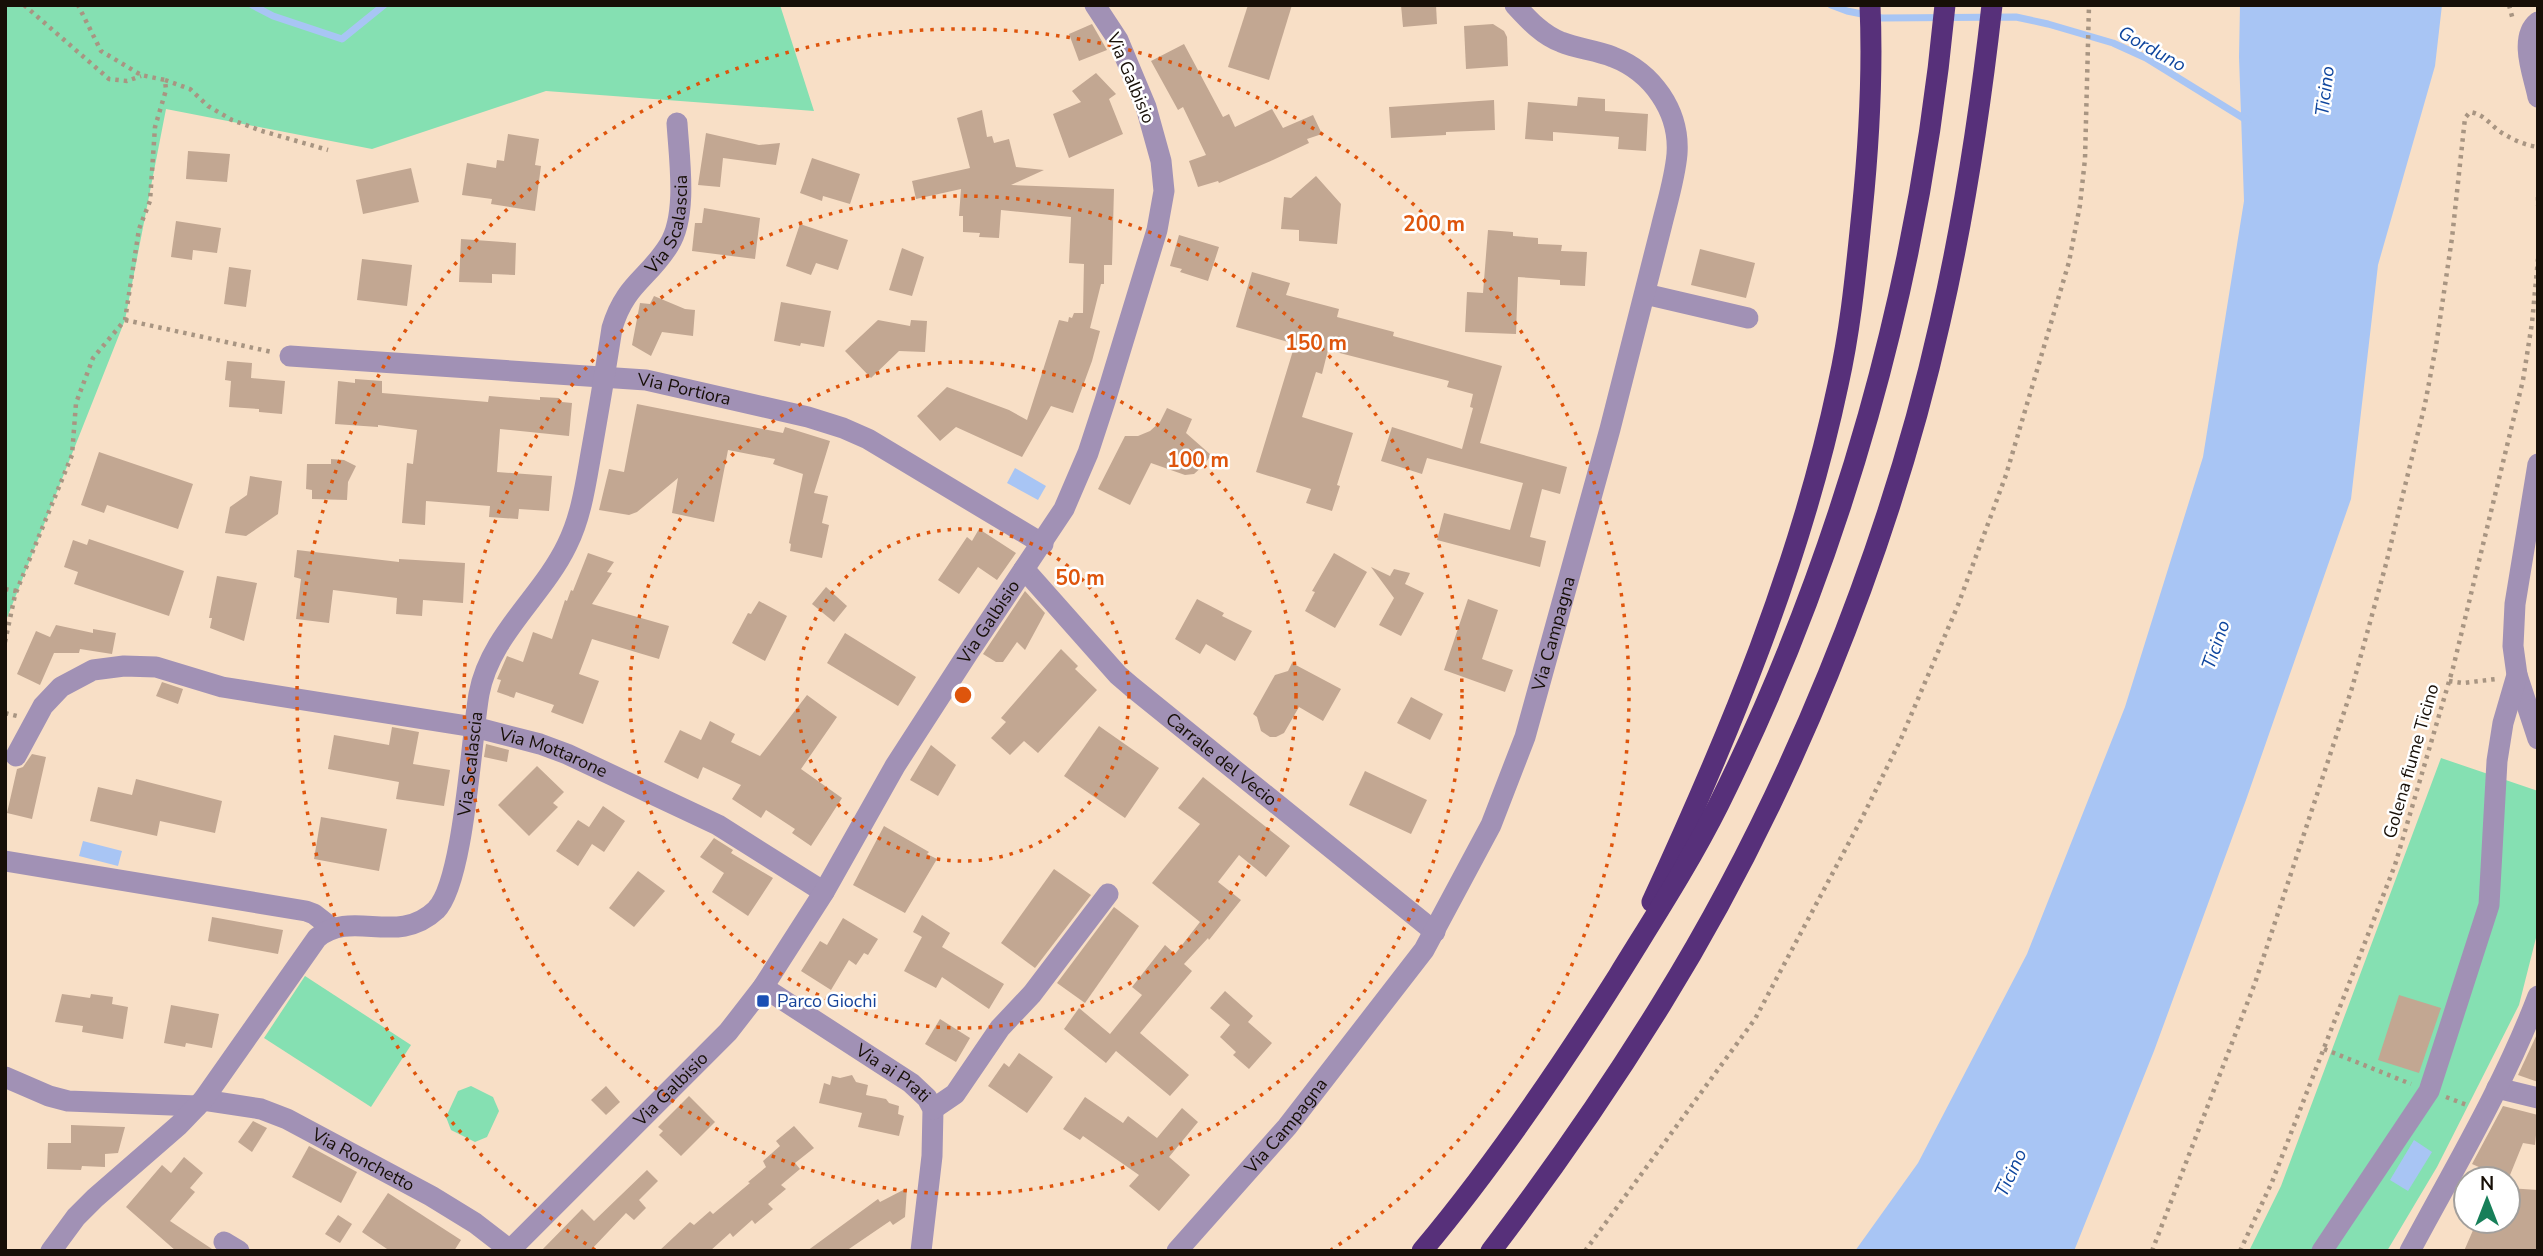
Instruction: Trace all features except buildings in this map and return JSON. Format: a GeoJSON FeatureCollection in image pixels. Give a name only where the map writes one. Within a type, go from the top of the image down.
{"type":"FeatureCollection","features":[{"type":"Feature","properties":{"kind":"highway"},"geometry":{"type":"LineString","coordinates":[[1616,979],[1692,814],[1748,681],[1813,490],[1839,384],[1852,309],[1865,188],[1871,60],[1870,5]]}},
{"type":"Feature","properties":{"kind":"highway"},"geometry":{"type":"LineString","coordinates":[[1423,1251],[1545,1089],[1684,872],[1719,803],[1771,688],[1817,572],[1866,419],[1896,305],[1919,195],[1945,5]]}},
{"type":"Feature","properties":{"kind":"highway"},"geometry":{"type":"LineString","coordinates":[[1491,1251],[1584,1125],[1663,1002],[1752,839],[1819,694],[1870,562],[1926,379],[1958,239],[1992,5]]}},
{"type":"Feature","properties":{"kind":"street","name":"Via Galbisio"},"geometry":{"type":"LineString","coordinates":[[510,1250],[711,1050],[763,987],[824,892],[895,766],[1064,509],[1087,453],[1163,207],[1161,161],[1146,107],[1118,40],[1096,5]]}},
{"type":"Feature","properties":{"kind":"street","name":"Via Campagna"},"geometry":{"type":"LineString","coordinates":[[1177,1251],[1287,1127],[1424,950],[1435,932],[1491,825],[1510,780],[1566,594],[1645,294],[1676,160],[1676,138],[1666,103],[1651,82],[1632,66],[1595,50],[1558,41],[1532,23],[1515,5]]}},
{"type":"Feature","properties":{"kind":"street"},"geometry":{"type":"LineString","coordinates":[[2538,22],[2530,30],[2530,59],[2538,97]]}},
{"type":"Feature","properties":{"kind":"street","name":"Via Scalascia"},"geometry":{"type":"LineString","coordinates":[[332,929],[343,926],[397,929],[409,926],[437,908],[450,884],[484,676],[494,652],[551,573],[573,532],[587,476],[612,328],[618,310],[626,295],[663,254],[675,233],[681,184],[677,123]]}},
{"type":"Feature","properties":{"kind":"street"},"geometry":{"type":"LineString","coordinates":[[1645,294],[1748,318]]}},
{"type":"Feature","properties":{"kind":"street","name":"Via Portiora"},"geometry":{"type":"LineString","coordinates":[[290,356],[653,381],[808,416],[868,439],[1043,544]]}},
{"type":"Feature","properties":{"kind":"street"},"geometry":{"type":"LineString","coordinates":[[2538,464],[2515,604],[2513,646],[2527,673],[2538,740]]}},
{"type":"Feature","properties":{"kind":"street","name":"Carrale del Vecio"},"geometry":{"type":"LineString","coordinates":[[1024,569],[1132,687],[1435,932]]}},
{"type":"Feature","properties":{"kind":"street","name":"Via Mottarone"},"geometry":{"type":"LineString","coordinates":[[16,756],[50,696],[79,676],[93,670],[124,666],[174,671],[222,687],[474,727],[566,754],[718,825],[824,892]]}},
{"type":"Feature","properties":{"kind":"street"},"geometry":{"type":"LineString","coordinates":[[2322,1251],[2429,1091],[2488,905],[2497,761],[2503,723],[2527,673]]}},
{"type":"Feature","properties":{"kind":"street"},"geometry":{"type":"LineString","coordinates":[[5,861],[306,911],[332,929],[317,939],[307,952],[200,1103],[95,1198],[76,1217],[51,1251]]}},
{"type":"Feature","properties":{"kind":"street"},"geometry":{"type":"LineString","coordinates":[[933,1109],[955,1094],[1000,1028],[1032,994],[1108,894]]}},
{"type":"Feature","properties":{"kind":"street","name":"Via ai Prati"},"geometry":{"type":"LineString","coordinates":[[763,987],[911,1083],[927,1098],[933,1109],[932,1156],[921,1251]]}},
{"type":"Feature","properties":{"kind":"street"},"geometry":{"type":"LineString","coordinates":[[2410,1251],[2497,1087],[2538,996]]}},
{"type":"Feature","properties":{"kind":"street","name":"Via Ronchetto"},"geometry":{"type":"LineString","coordinates":[[5,1077],[68,1101],[200,1103],[261,1109],[287,1119],[431,1196],[475,1223],[510,1250]]}},
{"type":"Feature","properties":{"kind":"street"},"geometry":{"type":"LineString","coordinates":[[2497,1087],[2538,1098]]}},
{"type":"Feature","properties":{"kind":"path"},"geometry":{"type":"LineString","coordinates":[[24,5],[109,79],[127,81],[142,75]]}},
{"type":"Feature","properties":{"kind":"path"},"geometry":{"type":"LineString","coordinates":[[78,5],[102,51],[142,75],[190,89],[208,106],[232,120],[328,150]]}},
{"type":"Feature","properties":{"kind":"path"},"geometry":{"type":"LineString","coordinates":[[1585,1251],[1755,1019],[1863,818],[1900,741],[1958,605],[2006,475],[2069,262],[2081,205],[2085,159],[2090,5]]}},
{"type":"Feature","properties":{"kind":"path"},"geometry":{"type":"LineString","coordinates":[[5,642],[16,591],[72,455],[76,403],[93,358],[125,320],[139,229],[149,201],[155,127],[166,90],[165,80]]}},
{"type":"Feature","properties":{"kind":"path"},"geometry":{"type":"LineString","coordinates":[[2152,1251],[2255,983],[2352,688],[2425,404],[2452,238],[2465,118],[2470,112],[2480,114],[2500,131],[2522,143],[2538,146]]}},
{"type":"Feature","properties":{"kind":"path"},"geometry":{"type":"LineString","coordinates":[[2538,197],[2538,206]]}},
{"type":"Feature","properties":{"kind":"path","name":"Golena fiume Ticino"},"geometry":{"type":"LineString","coordinates":[[2240,1251],[2272,1182],[2395,865],[2449,681],[2524,380],[2538,259]]}},
{"type":"Feature","properties":{"kind":"path"},"geometry":{"type":"LineString","coordinates":[[125,320],[290,356]]}},
{"type":"Feature","properties":{"kind":"path"},"geometry":{"type":"LineString","coordinates":[[5,589],[16,591]]}},
{"type":"Feature","properties":{"kind":"path"},"geometry":{"type":"LineString","coordinates":[[2449,681],[2463,683],[2527,673]]}},
{"type":"Feature","properties":{"kind":"path"},"geometry":{"type":"LineString","coordinates":[[2324,1049],[2347,1058]]}},
{"type":"Feature","properties":{"kind":"green space"},"geometry":{"type":"Polygon","coordinates":[[[5,5],[780,5],[814,111],[546,91],[372,149],[166,109],[125,320],[5,623],[5,5]]]}},
{"type":"Feature","properties":{"kind":"green space"},"geometry":{"type":"Polygon","coordinates":[[[2441,758],[2538,791],[2538,930],[2519,1005],[2437,1167],[2387,1251],[2249,1251],[2281,1186],[2441,758]]]}},
{"type":"Feature","properties":{"kind":"green space"},"geometry":{"type":"Polygon","coordinates":[[[305,976],[411,1045],[371,1107],[264,1038],[305,976]]]}},
{"type":"Feature","properties":{"kind":"green space"},"geometry":{"type":"Polygon","coordinates":[[[471,1086],[493,1097],[499,1111],[487,1137],[475,1142],[451,1130],[446,1117],[458,1091],[471,1086]]]}},
{"type":"Feature","properties":{"kind":"water","name":"Ticino"},"geometry":{"type":"Polygon","coordinates":[[[2240,5],[2442,5],[2435,66],[2378,265],[2351,499],[2246,800],[2154,1051],[2074,1251],[1855,1251],[1918,1163],[2027,954],[2125,707],[2203,457],[2244,201],[2240,5]]]}},
{"type":"Feature","properties":{"kind":"water"},"geometry":{"type":"Polygon","coordinates":[[[1015,468],[1046,486],[1038,500],[1007,483],[1015,468]]]}},
{"type":"Feature","properties":{"kind":"water"},"geometry":{"type":"Polygon","coordinates":[[[83,841],[122,851],[118,866],[79,856],[83,841]]]}},
{"type":"Feature","properties":{"kind":"water"},"geometry":{"type":"Polygon","coordinates":[[[2414,1140],[2432,1152],[2408,1191],[2390,1180],[2414,1140]]]}},
{"type":"Feature","properties":{"kind":"waterway","name":"Gorduno"},"geometry":{"type":"LineString","coordinates":[[252,5],[273,16],[342,39],[384,5]]}},
{"type":"Feature","properties":{"kind":"waterway","name":"Gorduno"},"geometry":{"type":"LineString","coordinates":[[1831,5],[1882,18],[2016,17],[2048,24],[2113,43],[2146,58],[2248,121]]}},
{"type":"Feature","properties":{"kind":"place","name":"Parco Giochi"},"geometry":{"type":"Point","coordinates":[763,1001]}}]}
